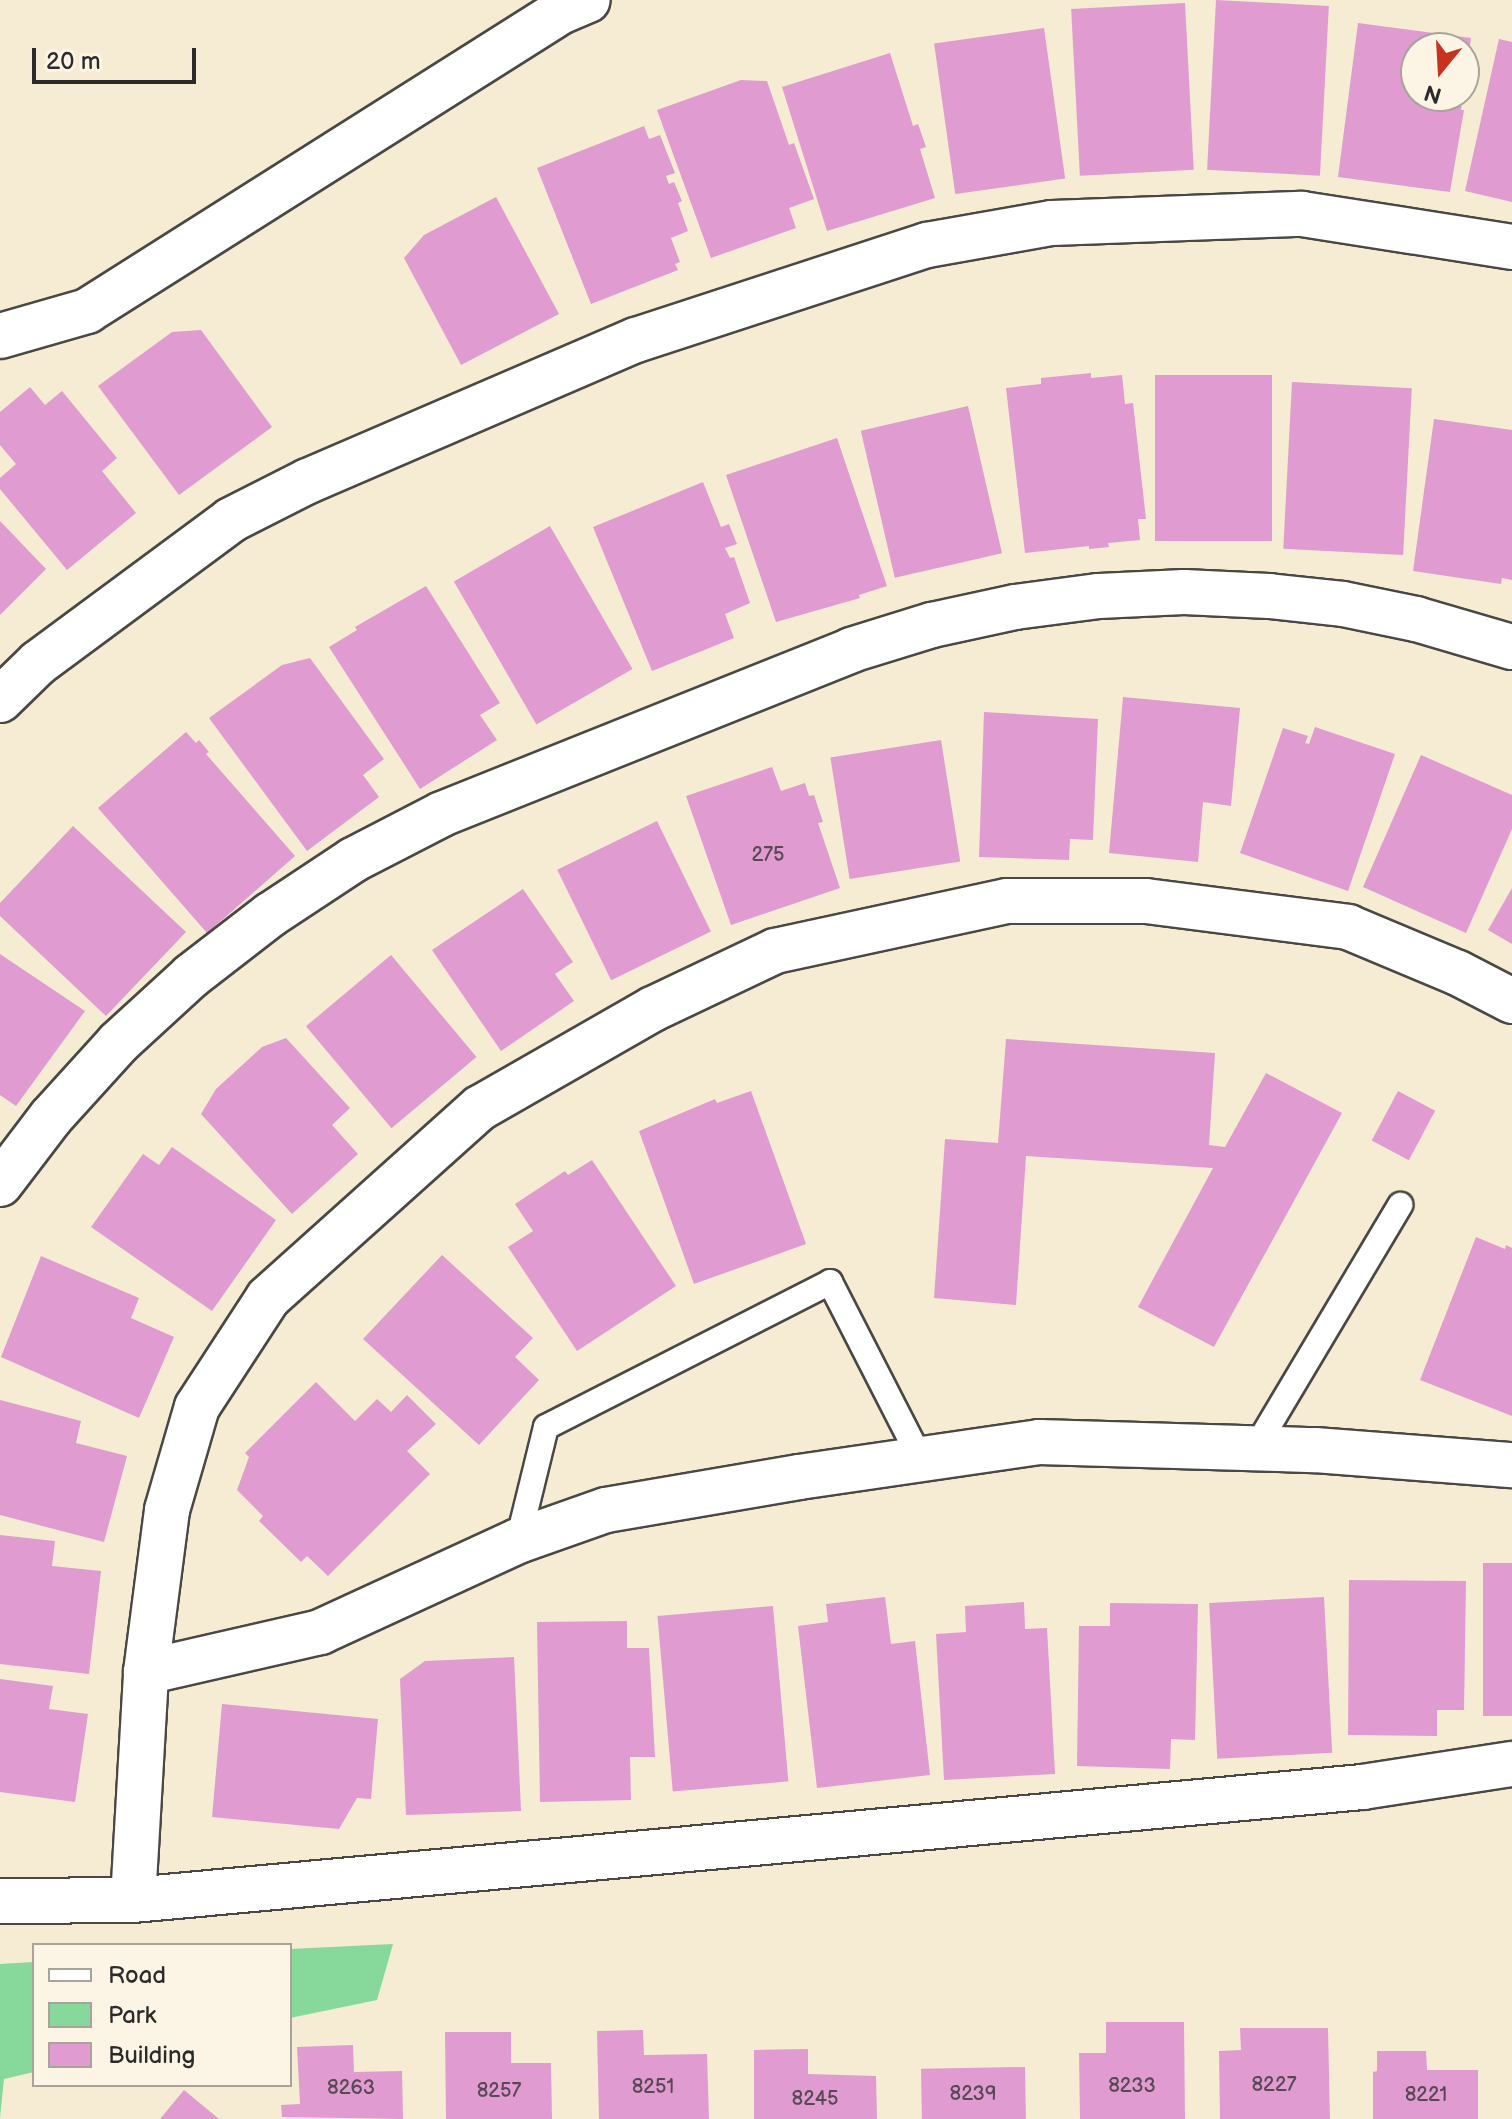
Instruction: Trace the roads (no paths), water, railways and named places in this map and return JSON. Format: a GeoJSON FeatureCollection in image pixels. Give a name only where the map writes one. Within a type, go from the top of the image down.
{"type":"FeatureCollection","features":[{"type":"Feature","properties":{"kind":"street"},"geometry":{"type":"LineString","coordinates":[[0,336],[87,311],[560,12],[588,0]]}},
{"type":"Feature","properties":{"kind":"street"},"geometry":{"type":"LineString","coordinates":[[0,700],[38,663],[231,520],[308,481],[636,340],[927,245],[1052,223],[1302,214],[1512,247]]}},
{"type":"Feature","properties":{"kind":"street"},"geometry":{"type":"LineString","coordinates":[[0,1184],[51,1117],[118,1043],[191,976],[270,915],[353,860],[442,814],[851,650],[932,625],[1015,607],[1099,596],[1184,592],[1269,596],[1343,604],[1416,619],[1512,647]]}},
{"type":"Feature","properties":{"kind":"street"},"geometry":{"type":"LineString","coordinates":[[133,1900],[146,1672],[167,1510],[197,1407],[268,1298],[480,1108],[653,1009],[775,951],[1007,901],[1146,901],[1348,927],[1458,973],[1512,1001]]}},
{"type":"Feature","properties":{"kind":"street"},"geometry":{"type":"LineString","coordinates":[[146,1672],[320,1632],[518,1541],[606,1510],[1039,1442],[1256,1447],[1512,1465]]}},
{"type":"Feature","properties":{"kind":"street"},"geometry":{"type":"LineString","coordinates":[[0,1901],[133,1900],[1363,1787],[1512,1764]]}},
{"type":"Feature","properties":{"kind":"lane"},"geometry":{"type":"LineString","coordinates":[[1256,1447],[1400,1205]]}},
{"type":"Feature","properties":{"kind":"lane"},"geometry":{"type":"LineString","coordinates":[[518,1541],[546,1427],[830,1282],[921,1460]]}}]}
